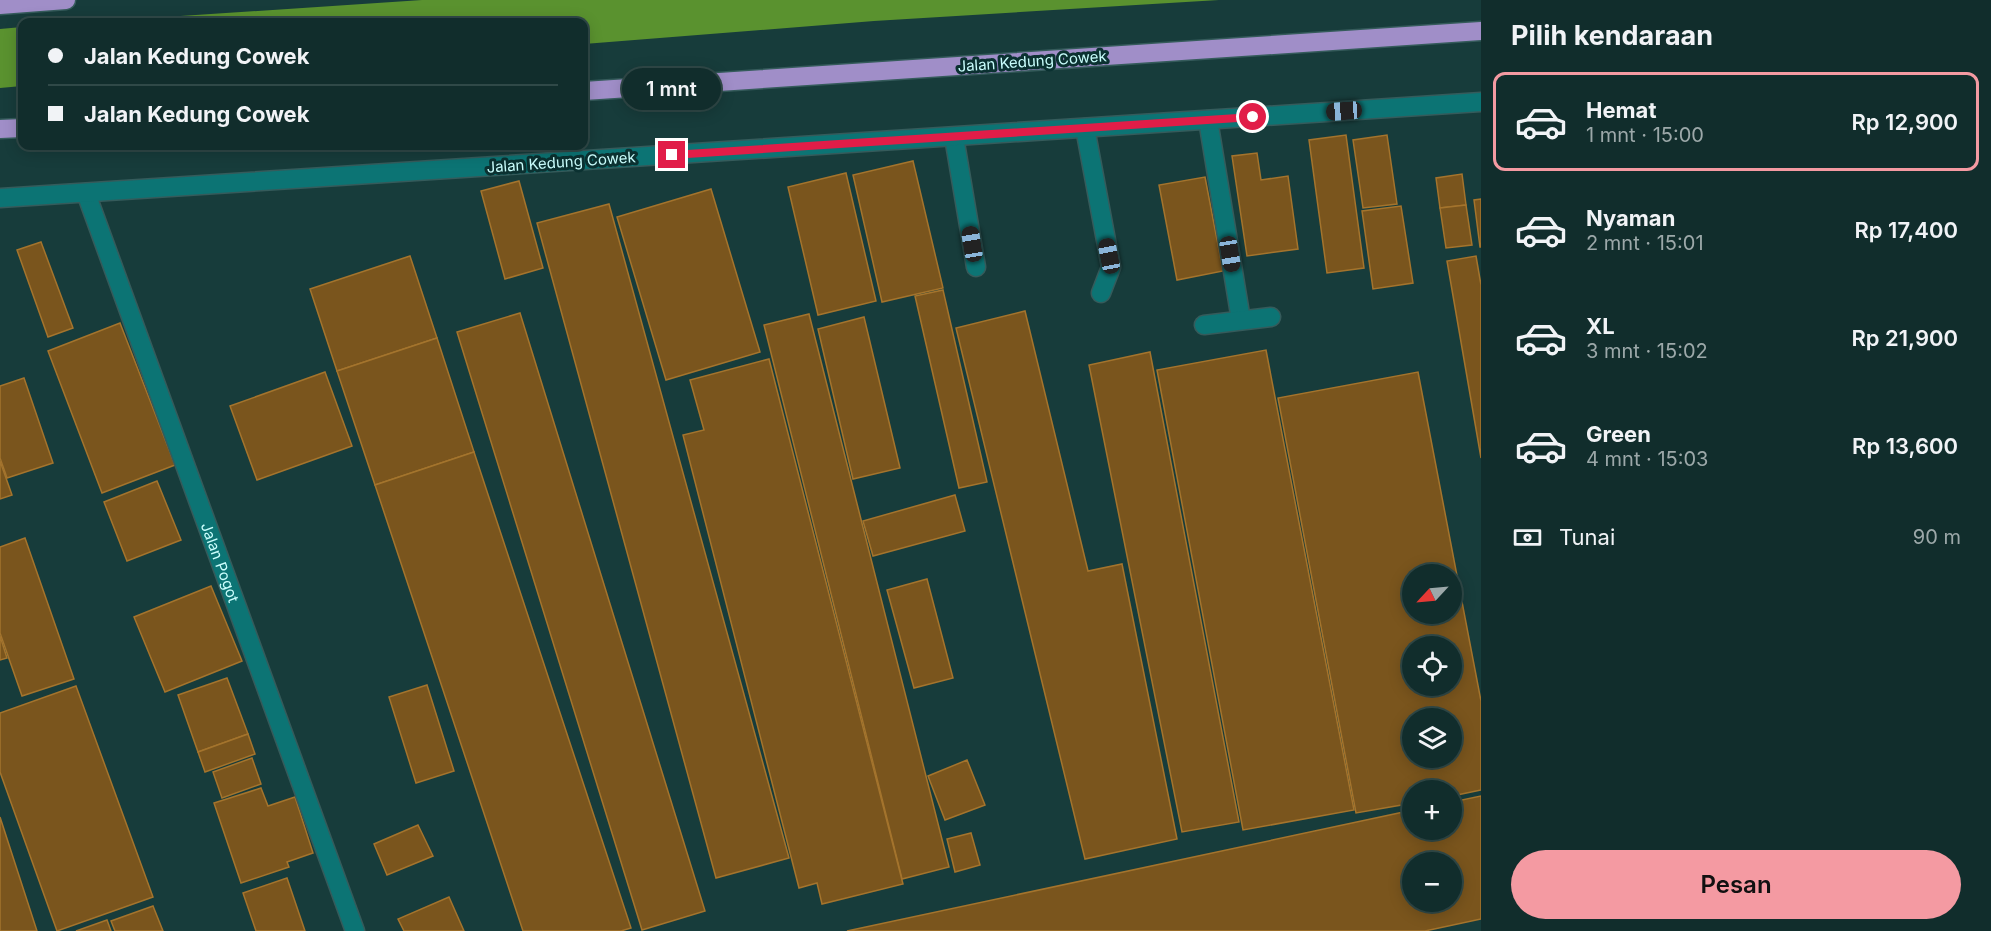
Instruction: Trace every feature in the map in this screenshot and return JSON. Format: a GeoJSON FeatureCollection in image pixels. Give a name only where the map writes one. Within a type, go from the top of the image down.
{"type":"FeatureCollection","features":[{"type":"Feature","properties":{"kind":"highway"},"geometry":{"type":"LineString","coordinates":[[0,5],[66,0]]}},
{"type":"Feature","properties":{"kind":"highway","name":"Jalan Kedung Cowek"},"geometry":{"type":"LineString","coordinates":[[588,91],[1481,31]]}},
{"type":"Feature","properties":{"kind":"highway"},"geometry":{"type":"LineString","coordinates":[[0,129],[18,128]]}},
{"type":"Feature","properties":{"kind":"main road","name":"Jalan Kedung Cowek"},"geometry":{"type":"LineString","coordinates":[[0,198],[1481,102]]}},
{"type":"Feature","properties":{"kind":"main road"},"geometry":{"type":"LineString","coordinates":[[1208,120],[1241,320]]}},
{"type":"Feature","properties":{"kind":"main road"},"geometry":{"type":"LineString","coordinates":[[1085,128],[1111,267],[1101,293]]}},
{"type":"Feature","properties":{"kind":"main road"},"geometry":{"type":"LineString","coordinates":[[954,137],[976,267]]}},
{"type":"Feature","properties":{"kind":"main road","name":"Jalan Pogot"},"geometry":{"type":"LineString","coordinates":[[86,193],[355,931]]}},
{"type":"Feature","properties":{"kind":"main road"},"geometry":{"type":"LineString","coordinates":[[1204,325],[1270,317]]}},
{"type":"Feature","properties":{"kind":"shaded area"},"geometry":{"type":"Polygon","coordinates":[[[422,0],[1219,0],[874,21],[588,44],[588,18],[150,18],[422,0]]]}},
{"type":"Feature","properties":{"kind":"shaded area"},"geometry":{"type":"Polygon","coordinates":[[[18,27],[18,86],[0,88],[0,29],[18,27]]]}},
{"type":"Feature","properties":{"kind":"building"},"geometry":{"type":"Polygon","coordinates":[[[1346,135],[1364,268],[1327,273],[1309,140],[1346,135]]]}},
{"type":"Feature","properties":{"kind":"building"},"geometry":{"type":"Polygon","coordinates":[[[1387,135],[1397,204],[1363,208],[1353,140],[1387,135]]]}},
{"type":"Feature","properties":{"kind":"building"},"geometry":{"type":"Polygon","coordinates":[[[1257,153],[1261,180],[1288,176],[1298,249],[1247,256],[1232,156],[1257,153]]]}},
{"type":"Feature","properties":{"kind":"building"},"geometry":{"type":"Polygon","coordinates":[[[913,161],[943,288],[882,302],[853,175],[913,161]]]}},
{"type":"Feature","properties":{"kind":"building"},"geometry":{"type":"Polygon","coordinates":[[[846,173],[876,301],[818,315],[788,187],[846,173]]]}},
{"type":"Feature","properties":{"kind":"building"},"geometry":{"type":"Polygon","coordinates":[[[1462,174],[1466,205],[1440,208],[1436,178],[1462,174]]]}},
{"type":"Feature","properties":{"kind":"building"},"geometry":{"type":"Polygon","coordinates":[[[1205,177],[1223,271],[1177,280],[1159,185],[1205,177]]]}},
{"type":"Feature","properties":{"kind":"building"},"geometry":{"type":"Polygon","coordinates":[[[519,181],[543,268],[505,279],[481,191],[519,181]]]}},
{"type":"Feature","properties":{"kind":"building"},"geometry":{"type":"Polygon","coordinates":[[[711,189],[760,352],[666,380],[617,217],[711,189]]]}},
{"type":"Feature","properties":{"kind":"building"},"geometry":{"type":"Polygon","coordinates":[[[1481,199],[1481,247],[1480,247],[1474,200],[1481,199]]]}},
{"type":"Feature","properties":{"kind":"building"},"geometry":{"type":"Polygon","coordinates":[[[609,204],[789,858],[716,878],[537,223],[609,204]]]}},
{"type":"Feature","properties":{"kind":"building"},"geometry":{"type":"Polygon","coordinates":[[[1466,205],[1472,245],[1446,248],[1440,208],[1466,205]]]}},
{"type":"Feature","properties":{"kind":"building"},"geometry":{"type":"Polygon","coordinates":[[[1401,206],[1413,283],[1373,289],[1362,211],[1401,206]]]}},
{"type":"Feature","properties":{"kind":"building"},"geometry":{"type":"Polygon","coordinates":[[[41,242],[73,328],[48,337],[17,250],[41,242]]]}},
{"type":"Feature","properties":{"kind":"building"},"geometry":{"type":"Polygon","coordinates":[[[410,256],[437,338],[337,371],[310,289],[410,256]]]}},
{"type":"Feature","properties":{"kind":"building"},"geometry":{"type":"Polygon","coordinates":[[[1476,256],[1481,285],[1481,458],[1447,261],[1476,256]]]}},
{"type":"Feature","properties":{"kind":"building"},"geometry":{"type":"Polygon","coordinates":[[[943,290],[987,482],[959,488],[915,296],[943,290]]]}},
{"type":"Feature","properties":{"kind":"building"},"geometry":{"type":"Polygon","coordinates":[[[1025,311],[1088,571],[1122,564],[1177,839],[1085,859],[956,328],[1025,311]]]}},
{"type":"Feature","properties":{"kind":"building"},"geometry":{"type":"Polygon","coordinates":[[[520,313],[705,911],[642,930],[457,332],[520,313]]]}},
{"type":"Feature","properties":{"kind":"building"},"geometry":{"type":"Polygon","coordinates":[[[809,314],[949,867],[902,879],[764,325],[809,314]]]}},
{"type":"Feature","properties":{"kind":"building"},"geometry":{"type":"Polygon","coordinates":[[[864,317],[900,468],[853,479],[818,329],[864,317]]]}},
{"type":"Feature","properties":{"kind":"building"},"geometry":{"type":"Polygon","coordinates":[[[120,323],[175,465],[102,493],[48,351],[120,323]]]}},
{"type":"Feature","properties":{"kind":"building"},"geometry":{"type":"Polygon","coordinates":[[[437,338],[474,452],[375,485],[337,371],[437,338]]]}},
{"type":"Feature","properties":{"kind":"building"},"geometry":{"type":"Polygon","coordinates":[[[1266,350],[1354,810],[1243,830],[1157,370],[1266,350]]]}},
{"type":"Feature","properties":{"kind":"building"},"geometry":{"type":"Polygon","coordinates":[[[1150,352],[1239,822],[1182,832],[1089,365],[1150,352]]]}},
{"type":"Feature","properties":{"kind":"building"},"geometry":{"type":"Polygon","coordinates":[[[769,359],[903,884],[822,904],[817,883],[799,888],[683,435],[704,430],[690,380],[769,359]]]}},
{"type":"Feature","properties":{"kind":"building"},"geometry":{"type":"Polygon","coordinates":[[[325,372],[352,446],[257,480],[230,406],[325,372]]]}},
{"type":"Feature","properties":{"kind":"building"},"geometry":{"type":"Polygon","coordinates":[[[1418,372],[1455,564],[1402,564],[1402,624],[1462,624],[1462,602],[1481,701],[1481,790],[1462,794],[1462,780],[1402,780],[1402,805],[1356,813],[1278,398],[1418,372]]]}},
{"type":"Feature","properties":{"kind":"building"},"geometry":{"type":"Polygon","coordinates":[[[24,378],[53,463],[7,478],[0,458],[0,386],[24,378]]]}},
{"type":"Feature","properties":{"kind":"building"},"geometry":{"type":"Polygon","coordinates":[[[474,452],[631,928],[621,931],[523,931],[375,485],[474,452]]]}},
{"type":"Feature","properties":{"kind":"building"},"geometry":{"type":"Polygon","coordinates":[[[0,461],[12,495],[0,499],[0,461]]]}},
{"type":"Feature","properties":{"kind":"building"},"geometry":{"type":"Polygon","coordinates":[[[157,481],[181,540],[127,561],[104,502],[157,481]]]}},
{"type":"Feature","properties":{"kind":"building"},"geometry":{"type":"Polygon","coordinates":[[[955,495],[965,531],[873,556],[863,521],[955,495]]]}},
{"type":"Feature","properties":{"kind":"building"},"geometry":{"type":"Polygon","coordinates":[[[25,538],[74,679],[22,696],[0,633],[0,547],[25,538]]]}},
{"type":"Feature","properties":{"kind":"building"},"geometry":{"type":"Polygon","coordinates":[[[927,579],[953,678],[914,688],[887,590],[927,579]]]}},
{"type":"Feature","properties":{"kind":"building"},"geometry":{"type":"Polygon","coordinates":[[[211,586],[242,661],[165,692],[134,617],[211,586]]]}},
{"type":"Feature","properties":{"kind":"building"},"geometry":{"type":"Polygon","coordinates":[[[0,636],[7,658],[0,660],[0,636]]]}},
{"type":"Feature","properties":{"kind":"building"},"geometry":{"type":"Polygon","coordinates":[[[227,678],[248,734],[198,752],[178,695],[227,678]]]}},
{"type":"Feature","properties":{"kind":"building"},"geometry":{"type":"Polygon","coordinates":[[[427,685],[454,771],[416,783],[389,697],[427,685]]]}},
{"type":"Feature","properties":{"kind":"building"},"geometry":{"type":"Polygon","coordinates":[[[76,686],[153,897],[57,931],[0,772],[0,713],[76,686]]]}},
{"type":"Feature","properties":{"kind":"building"},"geometry":{"type":"Polygon","coordinates":[[[248,734],[255,754],[205,772],[198,752],[248,734]]]}},
{"type":"Feature","properties":{"kind":"building"},"geometry":{"type":"Polygon","coordinates":[[[252,758],[261,784],[222,798],[213,772],[252,758]]]}},
{"type":"Feature","properties":{"kind":"building"},"geometry":{"type":"Polygon","coordinates":[[[967,760],[985,805],[945,820],[928,776],[967,760]]]}},
{"type":"Feature","properties":{"kind":"building"},"geometry":{"type":"Polygon","coordinates":[[[261,788],[268,806],[295,797],[313,853],[287,862],[289,867],[241,883],[214,803],[261,788]]]}},
{"type":"Feature","properties":{"kind":"building"},"geometry":{"type":"Polygon","coordinates":[[[1481,796],[1481,919],[1425,931],[847,931],[1402,812],[1402,840],[1462,840],[1462,800],[1481,796]]]}},
{"type":"Feature","properties":{"kind":"building"},"geometry":{"type":"Polygon","coordinates":[[[0,817],[37,931],[0,931],[0,817]]]}},
{"type":"Feature","properties":{"kind":"building"},"geometry":{"type":"Polygon","coordinates":[[[418,825],[433,856],[387,875],[374,844],[418,825]]]}},
{"type":"Feature","properties":{"kind":"building"},"geometry":{"type":"Polygon","coordinates":[[[971,833],[980,865],[955,872],[947,839],[971,833]]]}},
{"type":"Feature","properties":{"kind":"building"},"geometry":{"type":"Polygon","coordinates":[[[287,878],[305,931],[256,931],[243,893],[287,878]]]}},
{"type":"Feature","properties":{"kind":"building"},"geometry":{"type":"Polygon","coordinates":[[[449,897],[464,931],[404,931],[398,919],[449,897]]]}},
{"type":"Feature","properties":{"kind":"building"},"geometry":{"type":"Polygon","coordinates":[[[153,906],[163,931],[115,931],[111,921],[153,906]]]}},
{"type":"Feature","properties":{"kind":"building"},"geometry":{"type":"Polygon","coordinates":[[[107,920],[111,931],[76,931],[107,920]]]}},
{"type":"Feature","properties":{"kind":"route"},"geometry":{"type":"LineString","coordinates":[[672,155],[1253,117]]}}]}
